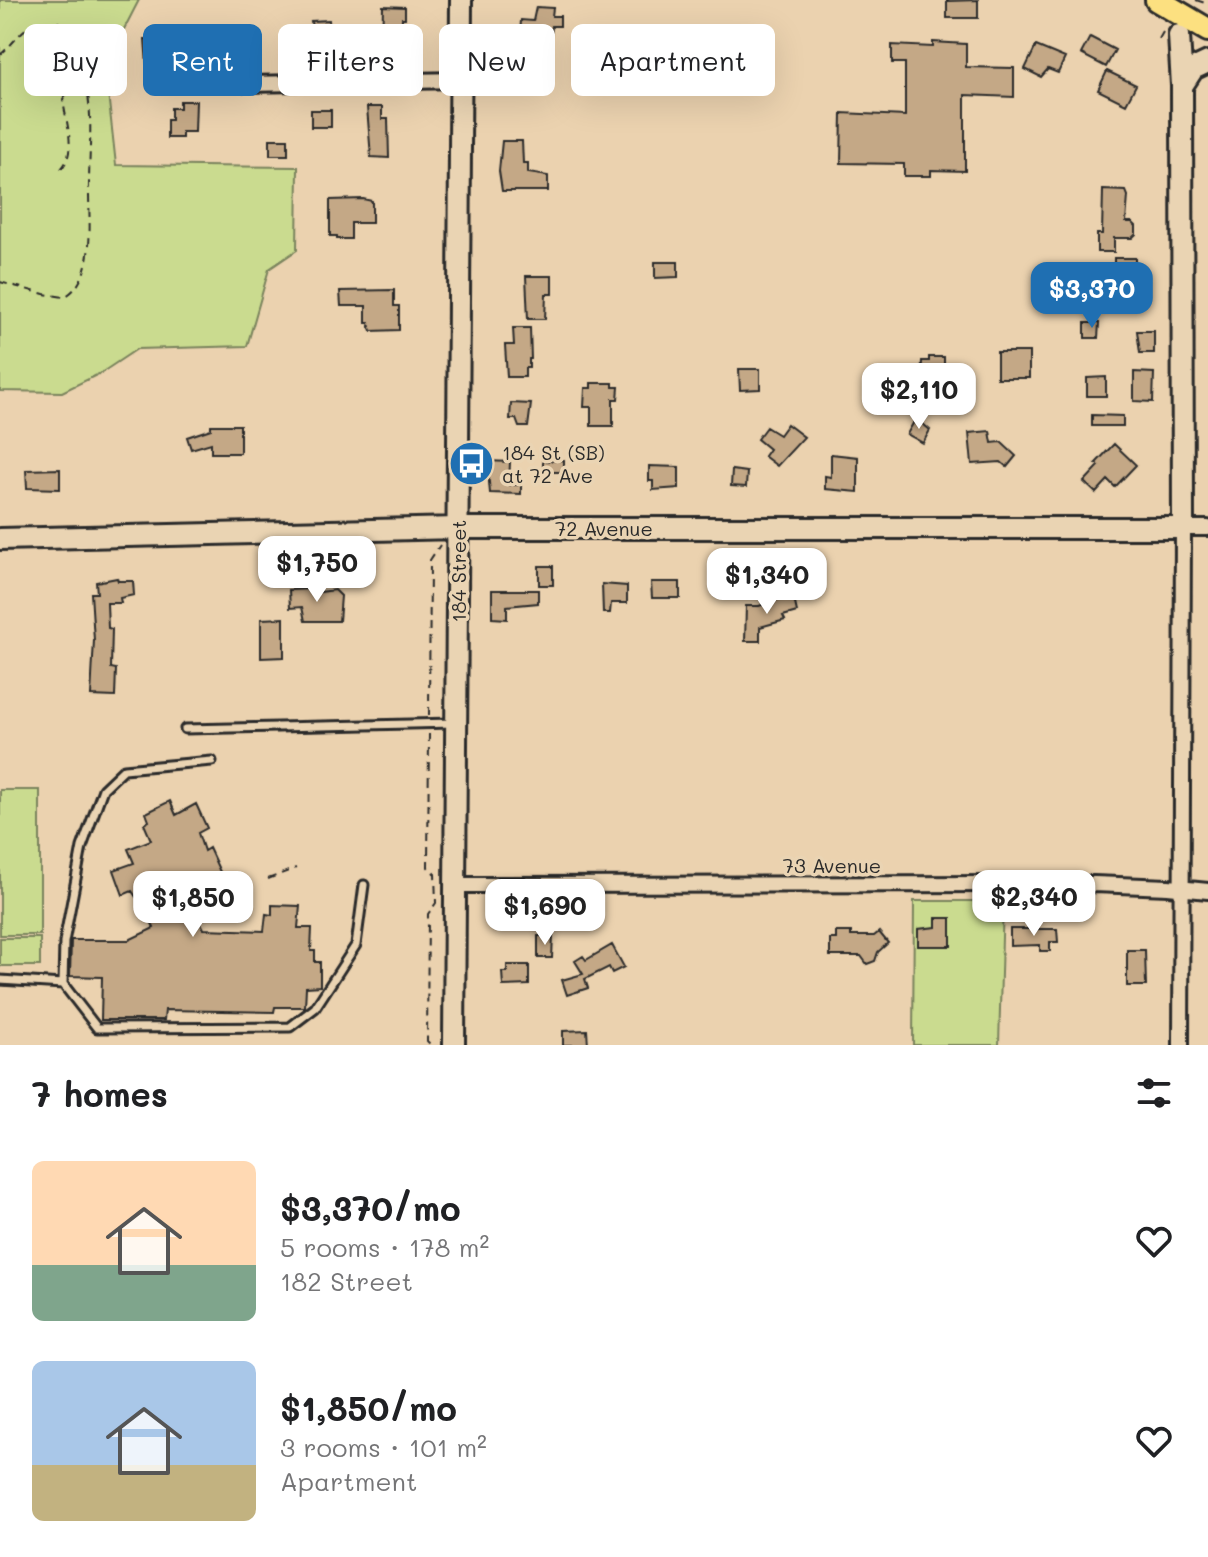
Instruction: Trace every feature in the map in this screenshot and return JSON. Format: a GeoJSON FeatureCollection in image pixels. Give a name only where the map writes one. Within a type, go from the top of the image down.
{"type":"FeatureCollection","features":[{"type":"Feature","properties":{"kind":"main road","name":"184 Street"},"geometry":{"type":"LineString","coordinates":[[461,0],[461,24]]}},
{"type":"Feature","properties":{"kind":"main road"},"geometry":{"type":"LineString","coordinates":[[1157,0],[1208,30]]}},
{"type":"Feature","properties":{"kind":"main road"},"geometry":{"type":"LineString","coordinates":[[1179,35],[1182,86],[1183,528]]}},
{"type":"Feature","properties":{"kind":"main road"},"geometry":{"type":"LineString","coordinates":[[1182,86],[1193,69],[1208,62]]}},
{"type":"Feature","properties":{"kind":"main road","name":"184 Street"},"geometry":{"type":"LineString","coordinates":[[454,1045],[461,96]]}},
{"type":"Feature","properties":{"kind":"main road","name":"72 Avenue"},"geometry":{"type":"LineString","coordinates":[[0,539],[458,528],[1183,528]]}},
{"type":"Feature","properties":{"kind":"street"},"geometry":{"type":"LineString","coordinates":[[262,84],[439,80]]}},
{"type":"Feature","properties":{"kind":"street"},"geometry":{"type":"LineString","coordinates":[[1181,1045],[1183,528]]}},
{"type":"Feature","properties":{"kind":"street","name":"72 Avenue"},"geometry":{"type":"LineString","coordinates":[[1183,528],[1208,528]]}},
{"type":"Feature","properties":{"kind":"street","name":"73 Avenue"},"geometry":{"type":"LineString","coordinates":[[455,885],[1094,884],[1208,891]]}},
{"type":"Feature","properties":{"kind":"lane"},"geometry":{"type":"LineString","coordinates":[[185,729],[456,723]]}},
{"type":"Feature","properties":{"kind":"lane"},"geometry":{"type":"LineString","coordinates":[[212,761],[124,769],[103,789],[82,847],[64,942],[63,984],[97,1028],[290,1027],[315,1008],[356,945],[364,885]]}},
{"type":"Feature","properties":{"kind":"lane"},"geometry":{"type":"LineString","coordinates":[[0,980],[63,984]]}},
{"type":"Feature","properties":{"kind":"path"},"geometry":{"type":"LineString","coordinates":[[1196,0],[1208,4]]}},
{"type":"Feature","properties":{"kind":"path"},"geometry":{"type":"LineString","coordinates":[[0,55],[27,26],[39,22],[59,22]]}},
{"type":"Feature","properties":{"kind":"path"},"geometry":{"type":"LineString","coordinates":[[61,169],[66,164],[69,137],[65,96]]}},
{"type":"Feature","properties":{"kind":"path"},"geometry":{"type":"LineString","coordinates":[[0,282],[59,297],[70,294],[82,276],[90,227],[90,118],[86,96]]}},
{"type":"Feature","properties":{"kind":"path"},"geometry":{"type":"LineString","coordinates":[[429,716],[430,560],[441,545]]}},
{"type":"Feature","properties":{"kind":"path"},"geometry":{"type":"LineString","coordinates":[[429,734],[428,867],[435,874],[436,903],[428,914],[427,1041],[431,1045]]}},
{"type":"Feature","properties":{"kind":"path"},"geometry":{"type":"LineString","coordinates":[[268,879],[296,868]]}},
{"type":"Feature","properties":{"kind":"path"},"geometry":{"type":"LineString","coordinates":[[209,907],[248,891]]}},
{"type":"Feature","properties":{"kind":"green space"},"geometry":{"type":"Polygon","coordinates":[[[0,0],[139,0],[127,24],[24,24],[24,96],[108,96],[116,165],[298,167],[297,250],[269,269],[247,346],[137,349],[101,373],[62,392],[0,391],[0,0]]]}},
{"type":"Feature","properties":{"kind":"green space"},"geometry":{"type":"Polygon","coordinates":[[[0,790],[40,790],[40,935],[0,935],[0,790]]]}},
{"type":"Feature","properties":{"kind":"green space"},"geometry":{"type":"Polygon","coordinates":[[[914,901],[1003,901],[999,1045],[913,1045],[914,901]]]}},
{"type":"Feature","properties":{"kind":"green space"},"geometry":{"type":"Polygon","coordinates":[[[0,938],[40,938],[40,966],[0,966],[0,938]]]}},
{"type":"Feature","properties":{"kind":"building"},"geometry":{"type":"Polygon","coordinates":[[[978,0],[978,18],[947,18],[947,1],[978,0]]]}},
{"type":"Feature","properties":{"kind":"building"},"geometry":{"type":"Polygon","coordinates":[[[383,6],[405,7],[402,24],[383,24],[383,6]]]}},
{"type":"Feature","properties":{"kind":"building"},"geometry":{"type":"Polygon","coordinates":[[[536,7],[553,8],[552,16],[560,16],[560,26],[521,24],[521,20],[533,21],[536,7]]]}},
{"type":"Feature","properties":{"kind":"building"},"geometry":{"type":"Polygon","coordinates":[[[329,20],[329,24],[311,24],[311,21],[329,20]]]}},
{"type":"Feature","properties":{"kind":"building"},"geometry":{"type":"Polygon","coordinates":[[[1090,37],[1115,50],[1106,67],[1081,54],[1090,37]]]}},
{"type":"Feature","properties":{"kind":"building"},"geometry":{"type":"Polygon","coordinates":[[[933,42],[966,44],[966,67],[1014,68],[1014,97],[965,95],[965,171],[931,170],[931,176],[904,176],[904,164],[841,163],[842,113],[905,116],[905,63],[892,63],[892,45],[933,47],[933,42]]]}},
{"type":"Feature","properties":{"kind":"building"},"geometry":{"type":"Polygon","coordinates":[[[1036,46],[1065,58],[1058,73],[1048,69],[1041,77],[1025,69],[1036,46]]]}},
{"type":"Feature","properties":{"kind":"building"},"geometry":{"type":"Polygon","coordinates":[[[1107,71],[1136,85],[1126,104],[1098,90],[1107,71]]]}},
{"type":"Feature","properties":{"kind":"building"},"geometry":{"type":"Polygon","coordinates":[[[180,101],[196,101],[195,132],[182,132],[182,138],[167,138],[171,108],[180,108],[180,101]]]}},
{"type":"Feature","properties":{"kind":"building"},"geometry":{"type":"Polygon","coordinates":[[[367,107],[382,107],[382,119],[388,119],[389,158],[371,157],[367,107]]]}},
{"type":"Feature","properties":{"kind":"building"},"geometry":{"type":"Polygon","coordinates":[[[311,110],[331,110],[331,127],[311,127],[311,110]]]}},
{"type":"Feature","properties":{"kind":"building"},"geometry":{"type":"Polygon","coordinates":[[[270,139],[288,139],[288,155],[270,155],[270,139]]]}},
{"type":"Feature","properties":{"kind":"building"},"geometry":{"type":"Polygon","coordinates":[[[502,141],[522,141],[523,163],[528,163],[528,173],[548,176],[548,191],[502,191],[499,171],[502,141]]]}},
{"type":"Feature","properties":{"kind":"building"},"geometry":{"type":"Polygon","coordinates":[[[1103,190],[1126,191],[1126,222],[1136,226],[1136,234],[1132,238],[1114,238],[1114,252],[1097,252],[1097,234],[1102,234],[1103,190]]]}},
{"type":"Feature","properties":{"kind":"building"},"geometry":{"type":"Polygon","coordinates":[[[330,200],[372,201],[372,223],[351,223],[351,239],[330,236],[330,200]]]}},
{"type":"Feature","properties":{"kind":"building"},"geometry":{"type":"Polygon","coordinates":[[[1114,258],[1135,258],[1135,281],[1114,281],[1114,258]]]}},
{"type":"Feature","properties":{"kind":"building"},"geometry":{"type":"Polygon","coordinates":[[[655,262],[678,262],[678,277],[655,278],[655,262]]]}},
{"type":"Feature","properties":{"kind":"building"},"geometry":{"type":"Polygon","coordinates":[[[526,276],[552,276],[552,294],[546,294],[545,319],[528,319],[526,276]]]}},
{"type":"Feature","properties":{"kind":"building"},"geometry":{"type":"Polygon","coordinates":[[[394,290],[394,306],[399,306],[399,330],[371,331],[369,323],[366,323],[366,306],[341,306],[340,291],[394,290]]]}},
{"type":"Feature","properties":{"kind":"building"},"geometry":{"type":"Polygon","coordinates":[[[1085,323],[1099,323],[1098,338],[1085,338],[1085,323]]]}},
{"type":"Feature","properties":{"kind":"building"},"geometry":{"type":"Polygon","coordinates":[[[513,328],[530,328],[531,359],[529,368],[525,368],[525,377],[507,377],[505,345],[514,345],[513,328]]]}},
{"type":"Feature","properties":{"kind":"building"},"geometry":{"type":"Polygon","coordinates":[[[1137,331],[1154,331],[1154,353],[1140,353],[1137,331]]]}},
{"type":"Feature","properties":{"kind":"building"},"geometry":{"type":"Polygon","coordinates":[[[997,352],[1029,352],[1029,378],[997,378],[997,352]]]}},
{"type":"Feature","properties":{"kind":"building"},"geometry":{"type":"Polygon","coordinates":[[[929,357],[944,357],[944,385],[921,384],[922,361],[929,361],[929,357]]]}},
{"type":"Feature","properties":{"kind":"building"},"geometry":{"type":"Polygon","coordinates":[[[739,369],[760,369],[760,389],[740,390],[739,369]]]}},
{"type":"Feature","properties":{"kind":"building"},"geometry":{"type":"Polygon","coordinates":[[[1134,372],[1154,373],[1153,402],[1134,401],[1134,372]]]}},
{"type":"Feature","properties":{"kind":"building"},"geometry":{"type":"Polygon","coordinates":[[[1106,377],[1106,396],[1087,396],[1087,378],[1106,377]]]}},
{"type":"Feature","properties":{"kind":"building"},"geometry":{"type":"Polygon","coordinates":[[[591,383],[613,383],[613,387],[619,387],[618,399],[613,399],[613,426],[591,426],[591,407],[584,407],[585,388],[591,388],[591,383]]]}},
{"type":"Feature","properties":{"kind":"building"},"geometry":{"type":"Polygon","coordinates":[[[511,403],[531,404],[528,427],[519,427],[516,419],[510,419],[511,403]]]}},
{"type":"Feature","properties":{"kind":"building"},"geometry":{"type":"Polygon","coordinates":[[[1092,415],[1123,416],[1123,426],[1092,426],[1092,415]]]}},
{"type":"Feature","properties":{"kind":"building"},"geometry":{"type":"Polygon","coordinates":[[[916,418],[930,430],[923,443],[907,434],[916,418]]]}},
{"type":"Feature","properties":{"kind":"building"},"geometry":{"type":"Polygon","coordinates":[[[787,424],[804,437],[777,466],[764,456],[769,449],[757,439],[766,427],[779,435],[787,424]]]}},
{"type":"Feature","properties":{"kind":"building"},"geometry":{"type":"Polygon","coordinates":[[[211,425],[240,425],[240,453],[211,453],[211,443],[191,449],[187,437],[211,429],[211,425]]]}},
{"type":"Feature","properties":{"kind":"building"},"geometry":{"type":"Polygon","coordinates":[[[990,431],[992,443],[1001,442],[1016,456],[1007,467],[1001,462],[972,464],[969,433],[990,431]]]}},
{"type":"Feature","properties":{"kind":"building"},"geometry":{"type":"Polygon","coordinates":[[[1114,444],[1136,465],[1115,487],[1108,480],[1096,493],[1084,482],[1114,444]]]}},
{"type":"Feature","properties":{"kind":"building"},"geometry":{"type":"Polygon","coordinates":[[[831,454],[858,457],[858,492],[825,489],[825,476],[831,477],[831,454]]]}},
{"type":"Feature","properties":{"kind":"building"},"geometry":{"type":"Polygon","coordinates":[[[564,460],[564,472],[543,472],[543,461],[564,460]]]}},
{"type":"Feature","properties":{"kind":"building"},"geometry":{"type":"Polygon","coordinates":[[[487,461],[510,462],[509,485],[521,485],[521,494],[490,493],[487,461]]]}},
{"type":"Feature","properties":{"kind":"building"},"geometry":{"type":"Polygon","coordinates":[[[649,466],[679,467],[679,488],[653,490],[653,481],[649,481],[649,466]]]}},
{"type":"Feature","properties":{"kind":"building"},"geometry":{"type":"Polygon","coordinates":[[[60,469],[60,489],[27,488],[26,470],[60,469]]]}},
{"type":"Feature","properties":{"kind":"building"},"geometry":{"type":"Polygon","coordinates":[[[732,470],[747,472],[746,487],[731,486],[732,470]]]}},
{"type":"Feature","properties":{"kind":"building"},"geometry":{"type":"Polygon","coordinates":[[[539,566],[553,566],[553,585],[539,585],[539,566]]]}},
{"type":"Feature","properties":{"kind":"building"},"geometry":{"type":"Polygon","coordinates":[[[117,578],[118,581],[133,581],[134,595],[120,598],[121,603],[107,603],[108,628],[112,629],[111,668],[116,669],[115,697],[91,696],[94,640],[91,593],[97,593],[96,582],[117,578]]]}},
{"type":"Feature","properties":{"kind":"building"},"geometry":{"type":"Polygon","coordinates":[[[651,582],[680,582],[680,598],[652,598],[651,582]]]}},
{"type":"Feature","properties":{"kind":"building"},"geometry":{"type":"Polygon","coordinates":[[[602,584],[627,586],[627,603],[611,603],[610,613],[603,613],[602,584]]]}},
{"type":"Feature","properties":{"kind":"building"},"geometry":{"type":"Polygon","coordinates":[[[312,589],[312,593],[335,590],[341,596],[339,621],[305,621],[302,607],[290,608],[289,590],[312,589]]]}},
{"type":"Feature","properties":{"kind":"building"},"geometry":{"type":"Polygon","coordinates":[[[492,590],[538,590],[538,603],[507,606],[507,619],[492,618],[492,590]]]}},
{"type":"Feature","properties":{"kind":"building"},"geometry":{"type":"Polygon","coordinates":[[[793,594],[797,612],[783,616],[785,620],[760,627],[760,641],[745,641],[746,606],[759,606],[793,594]]]}},
{"type":"Feature","properties":{"kind":"building"},"geometry":{"type":"Polygon","coordinates":[[[284,618],[284,657],[261,658],[261,619],[284,618]]]}},
{"type":"Feature","properties":{"kind":"building"},"geometry":{"type":"Polygon","coordinates":[[[170,801],[176,815],[196,804],[207,828],[198,833],[204,851],[209,848],[227,887],[191,903],[204,929],[264,931],[266,914],[272,915],[272,905],[300,906],[298,928],[312,928],[311,951],[315,951],[315,962],[320,962],[320,986],[306,987],[305,1007],[275,1007],[274,1012],[165,1010],[164,1020],[101,1020],[102,977],[70,976],[71,940],[129,940],[154,928],[141,896],[136,897],[132,891],[123,895],[114,870],[134,863],[128,849],[151,840],[144,824],[149,821],[146,813],[170,801]]]}},
{"type":"Feature","properties":{"kind":"building"},"geometry":{"type":"Polygon","coordinates":[[[936,918],[951,918],[951,946],[918,946],[918,929],[936,927],[936,918]]]}},
{"type":"Feature","properties":{"kind":"building"},"geometry":{"type":"Polygon","coordinates":[[[1010,929],[1057,929],[1058,942],[1050,942],[1050,951],[1040,951],[1040,945],[1010,946],[1010,929]]]}},
{"type":"Feature","properties":{"kind":"building"},"geometry":{"type":"Polygon","coordinates":[[[836,932],[851,932],[851,936],[874,936],[879,932],[888,943],[878,952],[875,961],[867,964],[861,956],[830,956],[830,939],[836,939],[836,932]]]}},
{"type":"Feature","properties":{"kind":"building"},"geometry":{"type":"Polygon","coordinates":[[[538,936],[553,936],[552,958],[538,958],[538,936]]]}},
{"type":"Feature","properties":{"kind":"building"},"geometry":{"type":"Polygon","coordinates":[[[612,945],[624,967],[612,973],[609,967],[585,979],[588,988],[567,995],[562,980],[583,974],[575,961],[583,956],[586,960],[612,945]]]}},
{"type":"Feature","properties":{"kind":"building"},"geometry":{"type":"Polygon","coordinates":[[[1127,950],[1145,950],[1146,986],[1127,986],[1127,950]]]}},
{"type":"Feature","properties":{"kind":"building"},"geometry":{"type":"Polygon","coordinates":[[[507,965],[529,965],[529,985],[503,986],[502,972],[507,972],[507,965]]]}},
{"type":"Feature","properties":{"kind":"building"},"geometry":{"type":"Polygon","coordinates":[[[587,1030],[588,1045],[563,1045],[563,1031],[587,1030]]]}},
{"type":"Feature","properties":{"kind":"place","name":"184 St (SB) at 72 Ave"},"geometry":{"type":"Point","coordinates":[471,464]}}]}
